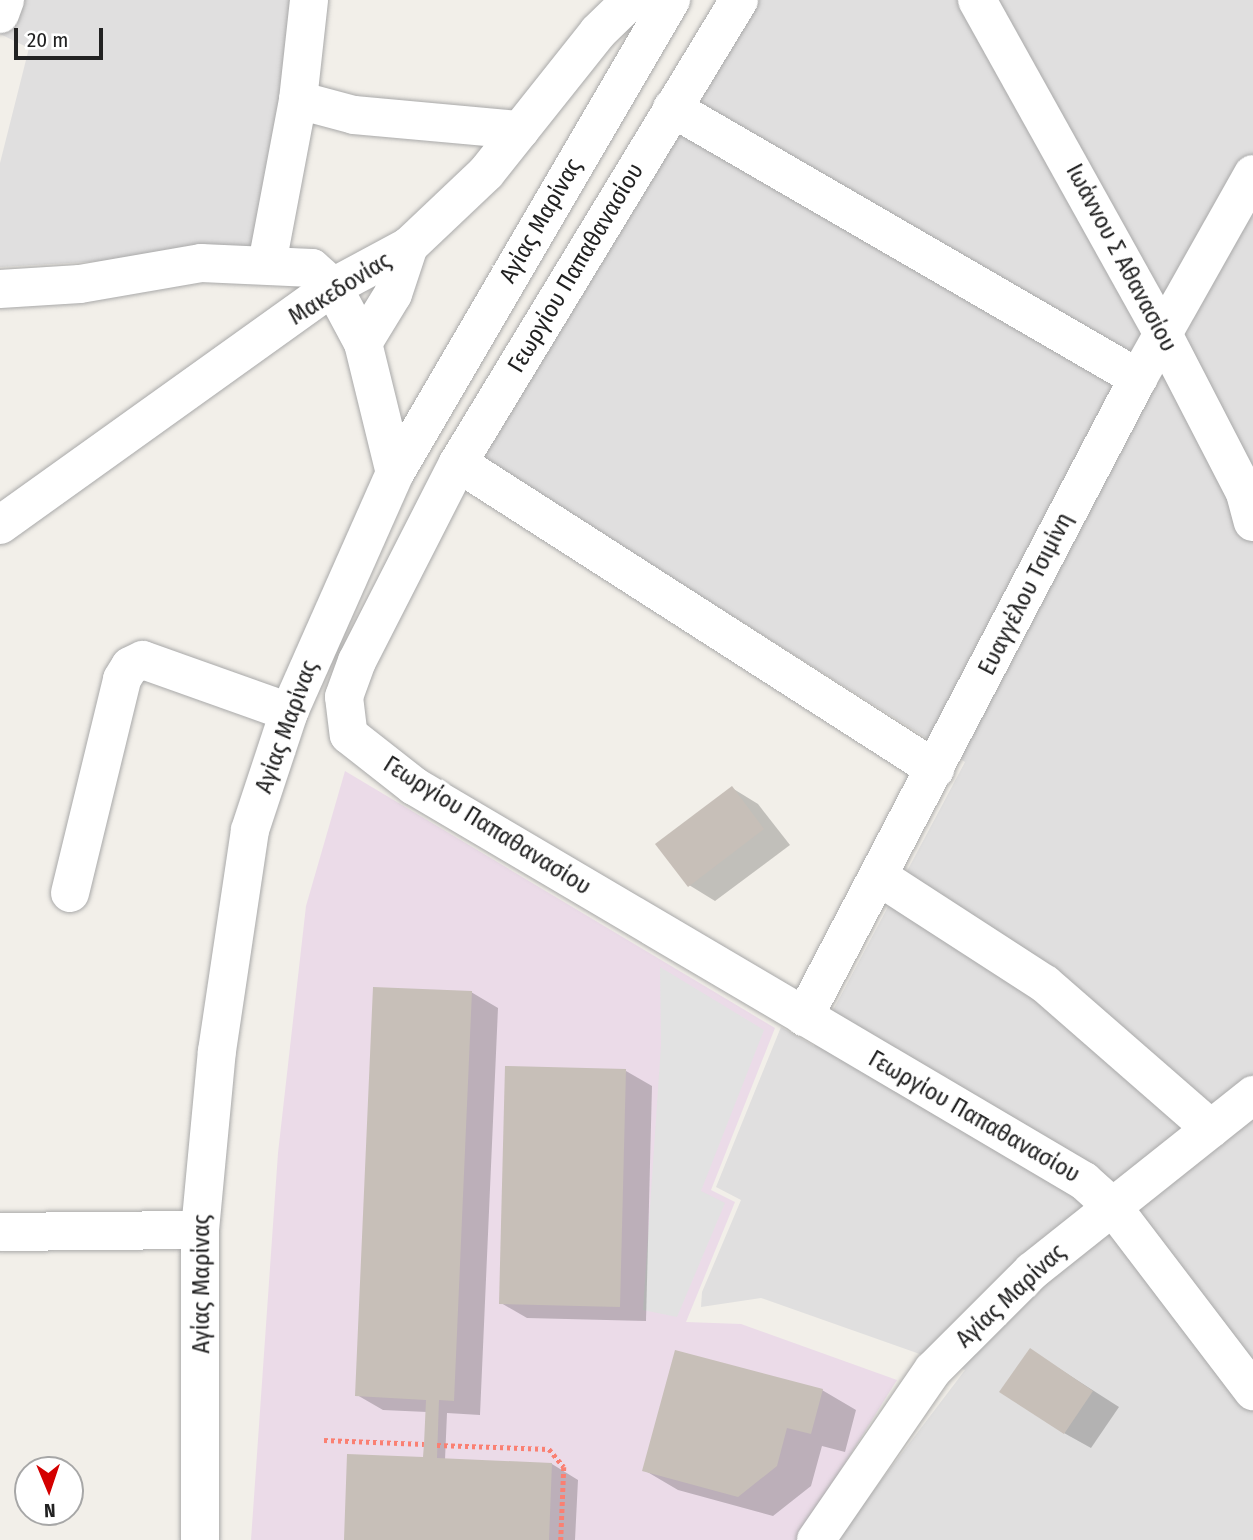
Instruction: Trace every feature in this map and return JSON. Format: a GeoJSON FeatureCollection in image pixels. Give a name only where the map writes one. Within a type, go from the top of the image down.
{"type":"FeatureCollection","features":[{"type":"Feature","properties":{"kind":"street"},"geometry":{"type":"LineString","coordinates":[[0,14],[5,0]]}},
{"type":"Feature","properties":{"kind":"street"},"geometry":{"type":"LineString","coordinates":[[267,264],[298,100],[309,0]]}},
{"type":"Feature","properties":{"kind":"street","name":"Μακεδονίας"},"geometry":{"type":"LineString","coordinates":[[0,525],[333,287],[409,246],[486,173],[598,32],[631,0]]}},
{"type":"Feature","properties":{"kind":"street","name":"Αγίας Μαρίνας"},"geometry":{"type":"LineString","coordinates":[[200,1540],[200,1230],[217,1051],[250,830],[289,712],[395,473],[671,0]]}},
{"type":"Feature","properties":{"kind":"street","name":"Γεωργίου Παπαθανασίου"},"geometry":{"type":"LineString","coordinates":[[739,0],[458,463],[356,661],[344,697],[349,735],[414,786],[1084,1181],[1112,1206],[1253,1391]]}},
{"type":"Feature","properties":{"kind":"street","name":"Ιωάννου Σ Αθανασίου"},"geometry":{"type":"LineString","coordinates":[[977,0],[1163,334],[1245,492],[1253,522]]}},
{"type":"Feature","properties":{"kind":"street"},"geometry":{"type":"LineString","coordinates":[[298,100],[354,115],[520,130]]}},
{"type":"Feature","properties":{"kind":"street"},"geometry":{"type":"LineString","coordinates":[[672,108],[1138,378]]}},
{"type":"Feature","properties":{"kind":"street","name":"Ευαγγέλου Τσιμίνη"},"geometry":{"type":"LineString","coordinates":[[803,1017],[1138,378],[1253,174]]}},
{"type":"Feature","properties":{"kind":"street"},"geometry":{"type":"LineString","coordinates":[[363,343],[393,294],[409,246]]}},
{"type":"Feature","properties":{"kind":"street"},"geometry":{"type":"LineString","coordinates":[[0,289],[80,284],[201,263],[312,268],[333,287],[363,343],[395,473]]}},
{"type":"Feature","properties":{"kind":"street"},"geometry":{"type":"LineString","coordinates":[[458,463],[935,769]]}},
{"type":"Feature","properties":{"kind":"street"},"geometry":{"type":"LineString","coordinates":[[70,894],[122,679],[130,666],[144,660],[289,712]]}},
{"type":"Feature","properties":{"kind":"street"},"geometry":{"type":"LineString","coordinates":[[878,876],[1045,984],[1211,1129]]}},
{"type":"Feature","properties":{"kind":"street","name":"Αγίας Μαρίνας"},"geometry":{"type":"LineString","coordinates":[[816,1540],[933,1370],[1032,1271],[1253,1095]]}},
{"type":"Feature","properties":{"kind":"street"},"geometry":{"type":"LineString","coordinates":[[0,1232],[200,1230]]}},
{"type":"Feature","properties":{"kind":"path"},"geometry":{"type":"LineString","coordinates":[[324,1440],[424,1444]]}},
{"type":"Feature","properties":{"kind":"path"},"geometry":{"type":"LineString","coordinates":[[437,1445],[549,1449],[564,1467],[561,1540]]}},
{"type":"Feature","properties":{"kind":"shaded area"},"geometry":{"type":"Polygon","coordinates":[[[0,0],[296,0],[256,252],[0,267],[0,163],[29,48],[0,34],[0,0]]]}},
{"type":"Feature","properties":{"kind":"shaded area"},"geometry":{"type":"Polygon","coordinates":[[[759,0],[1253,0],[1253,1540],[836,1540],[965,1370],[761,1298],[701,1307],[702,1292],[741,1200],[716,1187],[781,1027],[814,1046],[965,762],[481,458],[759,0]]]}},
{"type":"Feature","properties":{"kind":"shaded area"},"geometry":{"type":"Polygon","coordinates":[[[345,771],[775,1028],[711,1190],[735,1202],[686,1322],[741,1324],[897,1380],[797,1540],[251,1540],[278,1153],[306,906],[345,771]]]}},
{"type":"Feature","properties":{"kind":"shaded area"},"geometry":{"type":"Polygon","coordinates":[[[660,967],[764,1030],[701,1191],[725,1203],[677,1317],[643,1310],[661,1045],[660,967]]]}},
{"type":"Feature","properties":{"kind":"building"},"geometry":{"type":"Polygon","coordinates":[[[732,786],[764,829],[688,887],[655,844],[732,786]]]}},
{"type":"Feature","properties":{"kind":"building"},"geometry":{"type":"Polygon","coordinates":[[[373,987],[472,991],[454,1401],[439,1400],[437,1458],[552,1463],[549,1540],[344,1540],[347,1454],[423,1457],[424,1444],[426,1400],[355,1396],[373,987]]]}},
{"type":"Feature","properties":{"kind":"building"},"geometry":{"type":"Polygon","coordinates":[[[505,1066],[626,1069],[620,1307],[499,1304],[505,1066]]]}},
{"type":"Feature","properties":{"kind":"building"},"geometry":{"type":"Polygon","coordinates":[[[1030,1348],[1093,1391],[1064,1434],[999,1392],[1030,1348]]]}},
{"type":"Feature","properties":{"kind":"building"},"geometry":{"type":"Polygon","coordinates":[[[675,1350],[823,1389],[811,1434],[787,1428],[777,1466],[738,1497],[642,1471],[675,1350]]]}}]}
